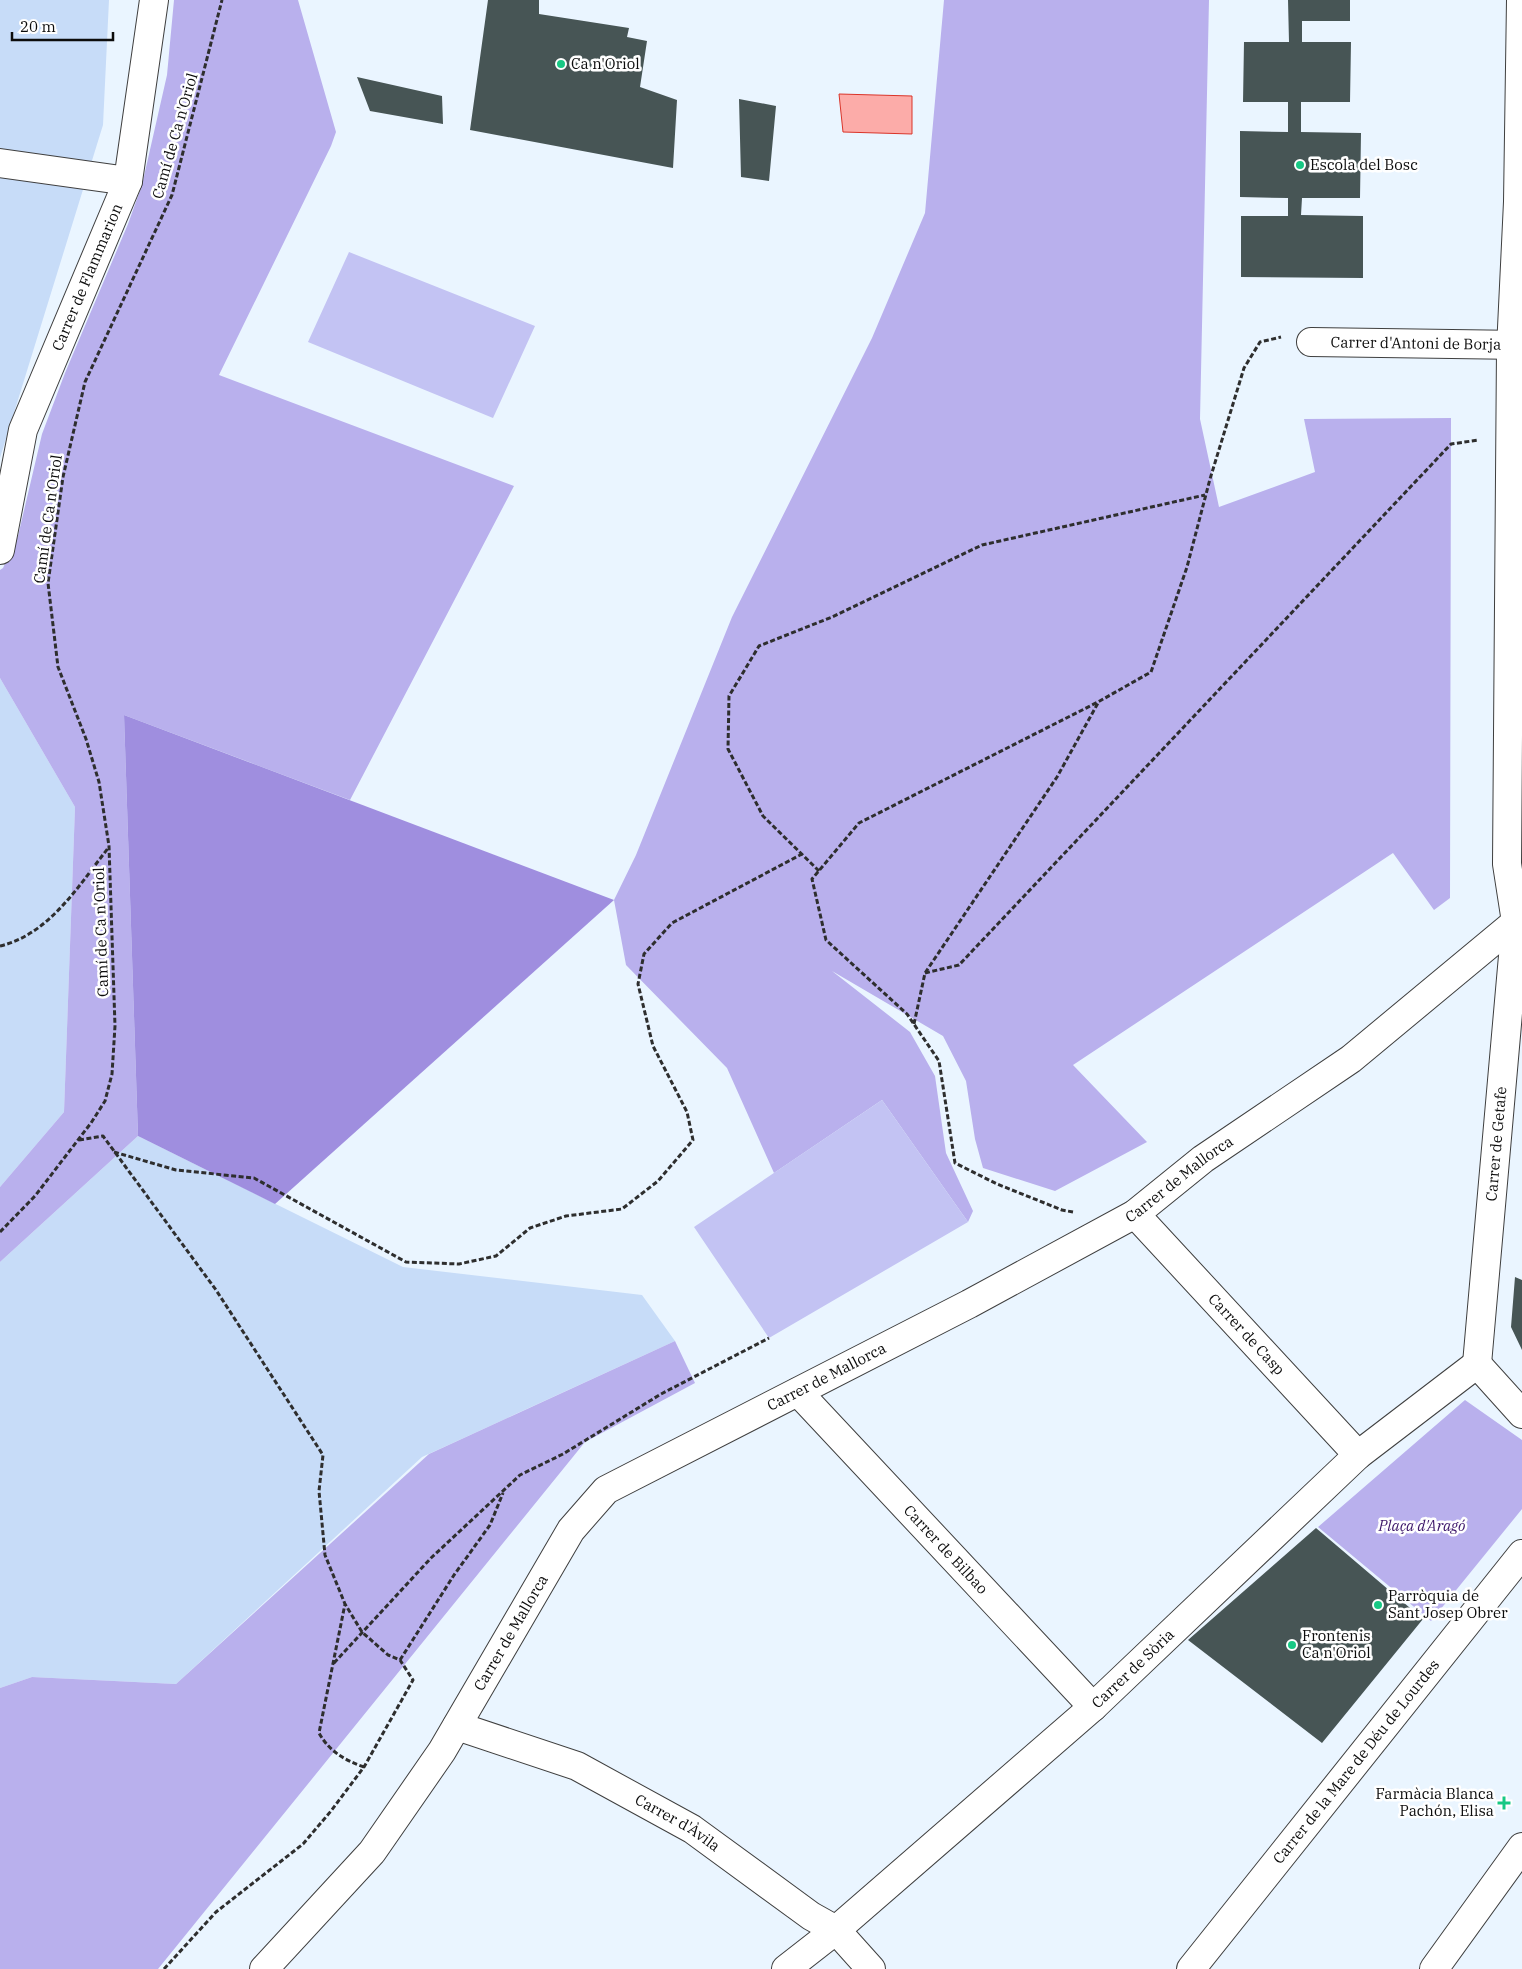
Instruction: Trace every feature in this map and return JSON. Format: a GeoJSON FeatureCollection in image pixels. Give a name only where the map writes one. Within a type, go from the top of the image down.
{"type":"FeatureCollection","features":[{"type":"Feature","properties":{"kind":"street","name":"Carrer de Flammarion"},"geometry":{"type":"LineString","coordinates":[[0,550],[23,430],[128,181],[154,0]]}},
{"type":"Feature","properties":{"kind":"street","name":"Carrer de Getafe"},"geometry":{"type":"LineString","coordinates":[[1477,1364],[1519,919],[1508,864],[1506,434],[1517,345],[1521,0]]}},
{"type":"Feature","properties":{"kind":"street"},"geometry":{"type":"LineString","coordinates":[[0,162],[128,181]]}},
{"type":"Feature","properties":{"kind":"street","name":"Carrer d'Antoni de Borja"},"geometry":{"type":"LineString","coordinates":[[1311,342],[1517,345]]}},
{"type":"Feature","properties":{"kind":"street","name":"Carrer de Mallorca"},"geometry":{"type":"LineString","coordinates":[[264,1969],[372,1852],[442,1751],[571,1530],[606,1490],[969,1304],[1135,1214],[1203,1159],[1351,1059],[1519,919]]}},
{"type":"Feature","properties":{"kind":"street","name":"Carrer de Casp"},"geometry":{"type":"LineString","coordinates":[[1135,1214],[1358,1455]]}},
{"type":"Feature","properties":{"kind":"street"},"geometry":{"type":"LineString","coordinates":[[1477,1364],[1522,1414]]}},
{"type":"Feature","properties":{"kind":"street","name":"Carrer de Sòria"},"geometry":{"type":"LineString","coordinates":[[786,1969],[836,1930],[1093,1707],[1358,1455],[1477,1364]]}},
{"type":"Feature","properties":{"kind":"street","name":"Carrer de Bilbao"},"geometry":{"type":"LineString","coordinates":[[798,1392],[1093,1707]]}},
{"type":"Feature","properties":{"kind":"street","name":"Carrer de la Mare de Déu de Lourdes"},"geometry":{"type":"LineString","coordinates":[[1191,1969],[1522,1554]]}},
{"type":"Feature","properties":{"kind":"street","name":"Carrer d'Àvila"},"geometry":{"type":"LineString","coordinates":[[457,1726],[577,1766],[692,1829],[811,1916],[836,1930],[871,1969]]}},
{"type":"Feature","properties":{"kind":"street"},"geometry":{"type":"LineString","coordinates":[[1434,1969],[1522,1847]]}},
{"type":"Feature","properties":{"kind":"path","name":"Camí de Ca n'Oriol"},"geometry":{"type":"LineString","coordinates":[[0,1232],[35,1196],[78,1140],[104,1100],[112,1074],[115,1026],[109,846],[99,782],[86,739],[58,667],[48,583],[63,477],[85,382],[172,195],[222,0]]}},
{"type":"Feature","properties":{"kind":"path"},"geometry":{"type":"LineString","coordinates":[[1077,1212],[1062,1210],[997,1184],[955,1163],[939,1061],[907,1014],[826,940],[812,879],[859,823],[1098,702],[1151,672],[1187,567],[1206,495],[1244,368],[1260,342],[1283,336],[1311,342]]}},
{"type":"Feature","properties":{"kind":"path"},"geometry":{"type":"LineString","coordinates":[[925,973],[959,965],[1450,444],[1506,434]]}},
{"type":"Feature","properties":{"kind":"path"},"geometry":{"type":"LineString","coordinates":[[819,871],[762,816],[728,749],[729,696],[759,646],[832,617],[982,545],[1206,495]]}},
{"type":"Feature","properties":{"kind":"path"},"geometry":{"type":"LineString","coordinates":[[914,1024],[925,973],[1057,777],[1098,702]]}},
{"type":"Feature","properties":{"kind":"path"},"geometry":{"type":"LineString","coordinates":[[0,946],[28,936],[42,926],[61,907],[109,846]]}},
{"type":"Feature","properties":{"kind":"path"},"geometry":{"type":"LineString","coordinates":[[114,1152],[176,1170],[254,1178],[406,1262],[459,1264],[496,1256],[530,1228],[566,1216],[622,1209],[658,1180],[693,1140],[687,1112],[653,1046],[638,984],[644,954],[672,922],[802,854]]}},
{"type":"Feature","properties":{"kind":"path"},"geometry":{"type":"LineString","coordinates":[[78,1140],[103,1136],[216,1290],[323,1455],[319,1490],[325,1555],[345,1604],[362,1632],[388,1655],[400,1660],[414,1680],[364,1766],[304,1844],[216,1912],[164,1969]]}},
{"type":"Feature","properties":{"kind":"path"},"geometry":{"type":"LineString","coordinates":[[333,1663],[431,1558],[520,1475],[563,1454],[661,1394],[770,1338]]}},
{"type":"Feature","properties":{"kind":"path"},"geometry":{"type":"LineString","coordinates":[[400,1660],[454,1575],[490,1525],[504,1490]]}},
{"type":"Feature","properties":{"kind":"path"},"geometry":{"type":"LineString","coordinates":[[345,1604],[319,1733],[326,1745],[347,1761],[364,1766]]}},
{"type":"Feature","properties":{"kind":"shaded area"},"geometry":{"type":"Polygon","coordinates":[[[0,0],[109,0],[103,125],[0,458],[0,0]]]}},
{"type":"Feature","properties":{"kind":"shaded area"},"geometry":{"type":"Polygon","coordinates":[[[839,94],[912,96],[912,134],[843,132],[839,94]]]}},
{"type":"Feature","properties":{"kind":"shaded area"},"geometry":{"type":"Polygon","coordinates":[[[349,252],[535,326],[493,418],[308,342],[349,252]]]}},
{"type":"Feature","properties":{"kind":"shaded area"},"geometry":{"type":"Polygon","coordinates":[[[0,678],[75,807],[64,1112],[0,1187],[0,678]]]}},
{"type":"Feature","properties":{"kind":"shaded area"},"geometry":{"type":"Polygon","coordinates":[[[124,715],[614,900],[275,1204],[138,1136],[124,715]]]}},
{"type":"Feature","properties":{"kind":"shaded area"},"geometry":{"type":"Polygon","coordinates":[[[882,1100],[968,1222],[769,1338],[694,1227],[882,1100]]]}},
{"type":"Feature","properties":{"kind":"shaded area"},"geometry":{"type":"Polygon","coordinates":[[[138,1136],[403,1267],[642,1295],[675,1341],[422,1457],[176,1684],[32,1677],[0,1688],[0,1262],[138,1136]]]}},
{"type":"Feature","properties":{"kind":"green space"},"geometry":{"type":"Polygon","coordinates":[[[174,0],[298,0],[336,132],[331,146],[219,375],[514,486],[350,800],[124,715],[138,1136],[0,1262],[0,1187],[64,1112],[75,807],[0,678],[0,570],[3,568],[18,536],[42,434],[65,373],[128,224],[142,185],[167,75],[174,0]]]}},
{"type":"Feature","properties":{"kind":"green space"},"geometry":{"type":"Polygon","coordinates":[[[944,0],[1209,0],[1200,419],[1219,507],[1315,472],[1304,419],[1451,418],[1450,898],[1434,910],[1393,853],[1073,1065],[1147,1142],[1055,1191],[983,1168],[975,1139],[966,1081],[943,1036],[832,971],[910,1032],[935,1076],[946,1153],[973,1211],[968,1222],[882,1100],[774,1173],[727,1068],[626,965],[614,900],[636,855],[732,617],[872,338],[925,213],[944,0]]]}},
{"type":"Feature","properties":{"kind":"green space"},"geometry":{"type":"Polygon","coordinates":[[[675,1341],[695,1383],[585,1442],[158,1969],[0,1969],[0,1688],[32,1677],[176,1684],[429,1454],[675,1341]]]}},
{"type":"Feature","properties":{"kind":"green space","name":"Plaça d'Aragó"},"geometry":{"type":"Polygon","coordinates":[[[1465,1400],[1522,1440],[1522,1509],[1431,1621],[1318,1527],[1465,1400]]]}},
{"type":"Feature","properties":{"kind":"building","name":"Ca n'Oriol"},"geometry":{"type":"Polygon","coordinates":[[[488,0],[539,0],[539,14],[629,28],[627,37],[647,41],[640,87],[677,100],[673,168],[470,130],[488,0]]]}},
{"type":"Feature","properties":{"kind":"building","name":"Escola del Bosc"},"geometry":{"type":"Polygon","coordinates":[[[1288,0],[1350,0],[1350,21],[1302,21],[1302,42],[1351,42],[1350,102],[1301,102],[1301,132],[1361,133],[1360,198],[1302,198],[1301,215],[1363,216],[1363,278],[1241,277],[1241,216],[1288,216],[1288,198],[1240,197],[1240,131],[1288,132],[1288,102],[1243,102],[1244,42],[1289,42],[1288,0]]]}},
{"type":"Feature","properties":{"kind":"building"},"geometry":{"type":"Polygon","coordinates":[[[357,77],[442,96],[443,124],[370,111],[357,77]]]}},
{"type":"Feature","properties":{"kind":"building"},"geometry":{"type":"Polygon","coordinates":[[[739,99],[776,106],[769,181],[741,177],[739,99]]]}},
{"type":"Feature","properties":{"kind":"building"},"geometry":{"type":"Polygon","coordinates":[[[1515,1277],[1522,1280],[1522,1350],[1511,1327],[1515,1277]]]}},
{"type":"Feature","properties":{"kind":"building","name":"Frontenis Ca n'Oriol"},"geometry":{"type":"Polygon","coordinates":[[[1316,1528],[1423,1619],[1322,1743],[1188,1640],[1316,1528]]]}},
{"type":"Feature","properties":{"kind":"place","name":"Ca n'Oriol"},"geometry":{"type":"Point","coordinates":[561,64]}},
{"type":"Feature","properties":{"kind":"place","name":"Escola del Bosc"},"geometry":{"type":"Point","coordinates":[1300,165]}},
{"type":"Feature","properties":{"kind":"place","name":"Parròquia de Sant Josep Obrer"},"geometry":{"type":"Point","coordinates":[1378,1605]}},
{"type":"Feature","properties":{"kind":"place","name":"Frontenis Ca n'Oriol"},"geometry":{"type":"Point","coordinates":[1292,1645]}},
{"type":"Feature","properties":{"kind":"place","name":"Farmàcia Blanca Pachón, Elisa"},"geometry":{"type":"Point","coordinates":[1504,1803]}}]}
